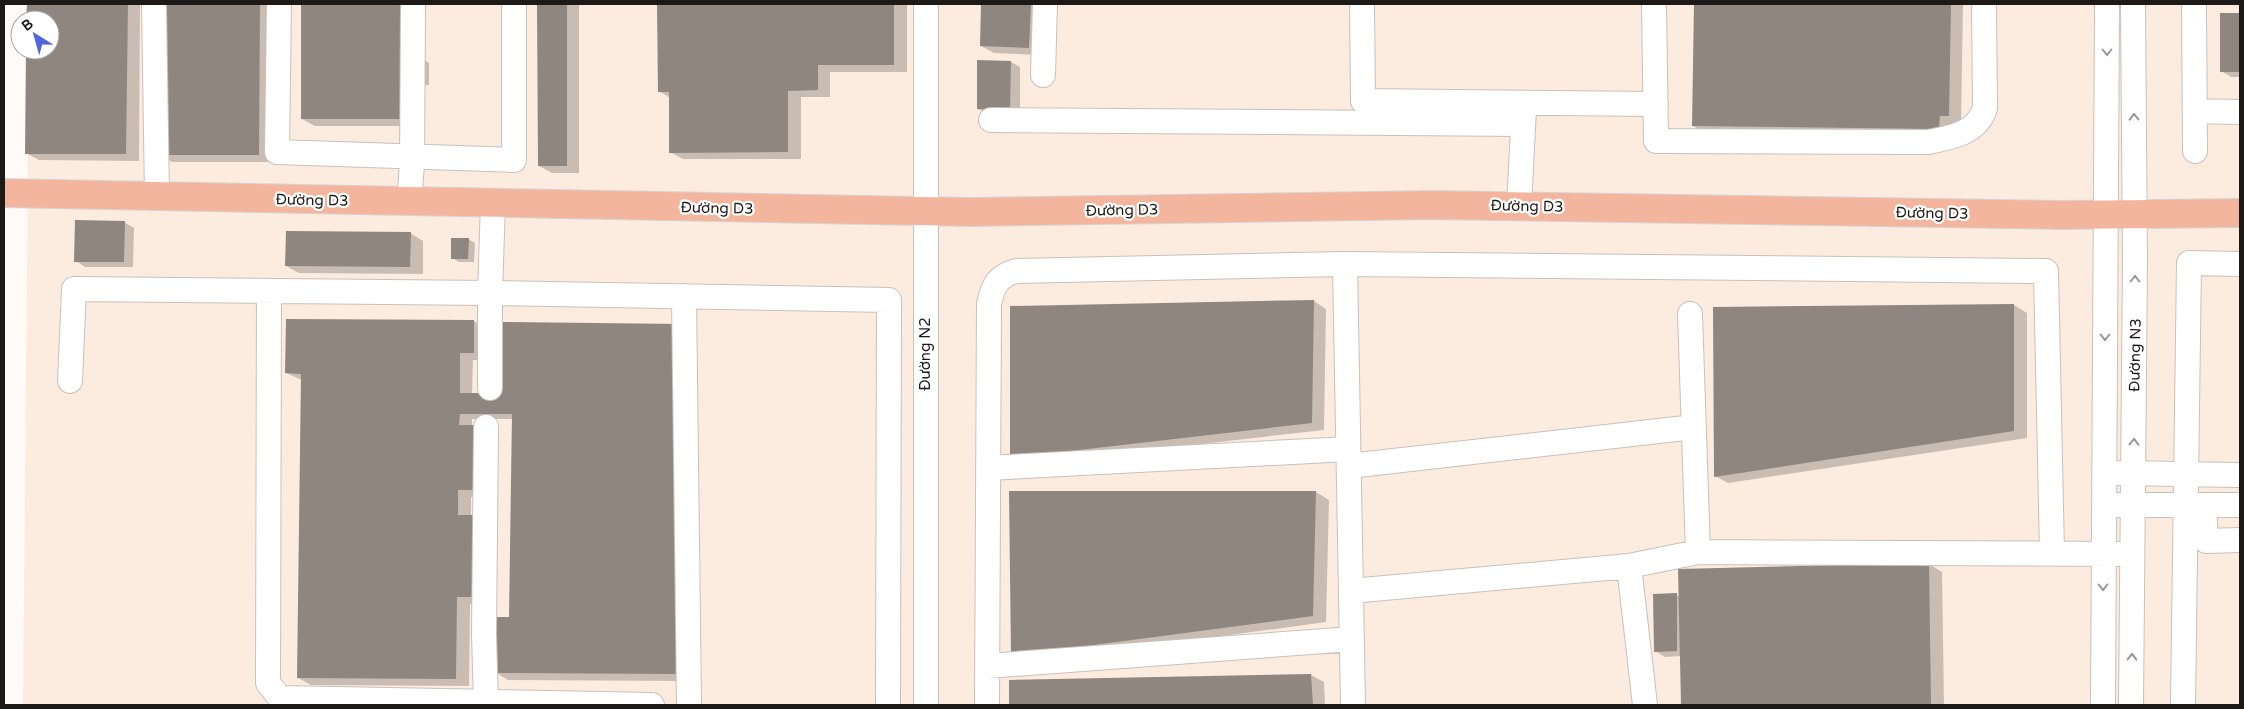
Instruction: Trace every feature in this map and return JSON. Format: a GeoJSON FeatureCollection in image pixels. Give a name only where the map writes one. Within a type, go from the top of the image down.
{"type":"FeatureCollection","features":[{"type":"Feature","properties":{"kind":"main road","name":"Đường D3"},"geometry":{"type":"LineString","coordinates":[[4,193],[925,212],[1432,205],[2136,216],[2240,213]]}},
{"type":"Feature","properties":{"kind":"street"},"geometry":{"type":"LineString","coordinates":[[154,4],[157,197]]}},
{"type":"Feature","properties":{"kind":"street"},"geometry":{"type":"LineString","coordinates":[[279,4],[277,152],[412,155],[514,160],[514,4]]}},
{"type":"Feature","properties":{"kind":"street"},"geometry":{"type":"LineString","coordinates":[[409,202],[412,155],[413,4]]}},
{"type":"Feature","properties":{"kind":"street","name":"Đường N2"},"geometry":{"type":"LineString","coordinates":[[926,4],[926,705]]}},
{"type":"Feature","properties":{"kind":"street"},"geometry":{"type":"LineString","coordinates":[[1043,75],[1045,4]]}},
{"type":"Feature","properties":{"kind":"street"},"geometry":{"type":"LineString","coordinates":[[1362,4],[1363,101],[1524,113]]}},
{"type":"Feature","properties":{"kind":"street"},"geometry":{"type":"LineString","coordinates":[[1654,4],[1656,141],[1928,142],[1956,136],[1982,119],[1985,108],[1984,4]]}},
{"type":"Feature","properties":{"kind":"street","name":"Đường N3"},"geometry":{"type":"LineString","coordinates":[[2103,705],[2107,4]]}},
{"type":"Feature","properties":{"kind":"street","name":"Đường N3"},"geometry":{"type":"LineString","coordinates":[[2131,705],[2136,216],[2133,4]]}},
{"type":"Feature","properties":{"kind":"street"},"geometry":{"type":"LineString","coordinates":[[2194,4],[2196,151]]}},
{"type":"Feature","properties":{"kind":"street"},"geometry":{"type":"LineString","coordinates":[[991,120],[1524,113],[1656,104]]}},
{"type":"Feature","properties":{"kind":"street"},"geometry":{"type":"LineString","coordinates":[[2195,111],[2240,112]]}},
{"type":"Feature","properties":{"kind":"street"},"geometry":{"type":"LineString","coordinates":[[1519,206],[1524,113]]}},
{"type":"Feature","properties":{"kind":"street"},"geometry":{"type":"LineString","coordinates":[[490,388],[492,204]]}},
{"type":"Feature","properties":{"kind":"street"},"geometry":{"type":"LineString","coordinates":[[2240,264],[2189,263],[2186,474],[2206,541],[2240,540]]}},
{"type":"Feature","properties":{"kind":"street"},"geometry":{"type":"LineString","coordinates":[[1345,264],[1353,705]]}},
{"type":"Feature","properties":{"kind":"street"},"geometry":{"type":"LineString","coordinates":[[987,705],[989,304],[997,280],[1006,274],[1028,270],[1345,264],[2046,271],[2052,553]]}},
{"type":"Feature","properties":{"kind":"street"},"geometry":{"type":"LineString","coordinates":[[70,381],[74,289],[490,293],[889,300],[888,705]]}},
{"type":"Feature","properties":{"kind":"street"},"geometry":{"type":"LineString","coordinates":[[269,291],[268,683],[280,698],[483,704],[652,705]]}},
{"type":"Feature","properties":{"kind":"street"},"geometry":{"type":"LineString","coordinates":[[684,296],[690,705]]}},
{"type":"Feature","properties":{"kind":"street"},"geometry":{"type":"LineString","coordinates":[[1690,314],[1698,552]]}},
{"type":"Feature","properties":{"kind":"street"},"geometry":{"type":"LineString","coordinates":[[483,704],[486,427]]}},
{"type":"Feature","properties":{"kind":"street"},"geometry":{"type":"LineString","coordinates":[[988,468],[1348,458],[1694,427]]}},
{"type":"Feature","properties":{"kind":"street"},"geometry":{"type":"LineString","coordinates":[[2104,473],[2240,475]]}},
{"type":"Feature","properties":{"kind":"street"},"geometry":{"type":"LineString","coordinates":[[2104,505],[2240,505]]}},
{"type":"Feature","properties":{"kind":"street"},"geometry":{"type":"LineString","coordinates":[[2183,705],[2195,505]]}},
{"type":"Feature","properties":{"kind":"street"},"geometry":{"type":"LineString","coordinates":[[1351,591],[1629,566],[1698,552],[2134,555]]}},
{"type":"Feature","properties":{"kind":"street"},"geometry":{"type":"LineString","coordinates":[[1629,566],[1645,705]]}},
{"type":"Feature","properties":{"kind":"street"},"geometry":{"type":"LineString","coordinates":[[987,666],[1352,638]]}},
{"type":"Feature","properties":{"kind":"shaded area"},"geometry":{"type":"Polygon","coordinates":[[[29,4],[2240,4],[2240,705],[23,705],[29,60],[60,60],[60,10],[29,10],[29,4]]]}},
{"type":"Feature","properties":{"kind":"building"},"geometry":{"type":"Polygon","coordinates":[[[27,4],[128,4],[126,154],[25,154],[26,60],[60,60],[60,10],[27,10],[27,4]]]}},
{"type":"Feature","properties":{"kind":"building"},"geometry":{"type":"Polygon","coordinates":[[[159,4],[260,4],[259,155],[158,155],[159,4]]]}},
{"type":"Feature","properties":{"kind":"building"},"geometry":{"type":"Polygon","coordinates":[[[301,4],[404,4],[404,119],[301,119],[301,4]]]}},
{"type":"Feature","properties":{"kind":"building"},"geometry":{"type":"Polygon","coordinates":[[[537,4],[567,4],[567,166],[538,166],[537,4]]]}},
{"type":"Feature","properties":{"kind":"building"},"geometry":{"type":"Polygon","coordinates":[[[657,4],[894,4],[894,65],[818,65],[818,90],[788,91],[788,152],[669,153],[669,92],[658,92],[657,4]]]}},
{"type":"Feature","properties":{"kind":"building"},"geometry":{"type":"Polygon","coordinates":[[[981,4],[1031,4],[1029,48],[980,46],[981,4]]]}},
{"type":"Feature","properties":{"kind":"building"},"geometry":{"type":"Polygon","coordinates":[[[1694,4],[1951,4],[1949,116],[1940,116],[1939,129],[1692,126],[1694,4]]]}},
{"type":"Feature","properties":{"kind":"building"},"geometry":{"type":"Polygon","coordinates":[[[2220,13],[2240,13],[2240,72],[2220,72],[2220,13]]]}},
{"type":"Feature","properties":{"kind":"building"},"geometry":{"type":"Polygon","coordinates":[[[977,60],[1011,61],[1010,110],[977,109],[977,60]]]}},
{"type":"Feature","properties":{"kind":"building"},"geometry":{"type":"Polygon","coordinates":[[[75,220],[125,221],[124,262],[74,262],[75,220]]]}},
{"type":"Feature","properties":{"kind":"building"},"geometry":{"type":"Polygon","coordinates":[[[286,231],[411,232],[410,267],[285,266],[286,231]]]}},
{"type":"Feature","properties":{"kind":"building"},"geometry":{"type":"Polygon","coordinates":[[[451,238],[469,238],[468,259],[451,259],[451,238]]]}},
{"type":"Feature","properties":{"kind":"building"},"geometry":{"type":"Polygon","coordinates":[[[1314,300],[1312,423],[1010,458],[1010,306],[1314,300]]]}},
{"type":"Feature","properties":{"kind":"building"},"geometry":{"type":"Polygon","coordinates":[[[2014,304],[2014,431],[1714,477],[1713,307],[2014,304]]]}},
{"type":"Feature","properties":{"kind":"building"},"geometry":{"type":"Polygon","coordinates":[[[286,319],[474,320],[474,353],[460,353],[460,393],[500,393],[501,322],[681,324],[676,674],[494,673],[495,617],[509,617],[512,414],[460,414],[459,425],[478,425],[477,490],[458,490],[458,515],[478,515],[477,597],[457,597],[456,679],[297,678],[301,374],[285,373],[286,319]]]}},
{"type":"Feature","properties":{"kind":"building"},"geometry":{"type":"Polygon","coordinates":[[[1009,491],[1316,491],[1313,616],[1011,656],[1009,491]]]}},
{"type":"Feature","properties":{"kind":"building"},"geometry":{"type":"Polygon","coordinates":[[[1929,563],[1931,705],[1681,705],[1678,569],[1929,563]]]}},
{"type":"Feature","properties":{"kind":"building"},"geometry":{"type":"Polygon","coordinates":[[[1677,593],[1677,651],[1654,652],[1653,594],[1677,593]]]}},
{"type":"Feature","properties":{"kind":"building"},"geometry":{"type":"Polygon","coordinates":[[[1311,674],[1313,705],[1009,705],[1009,680],[1311,674]]]}}]}
